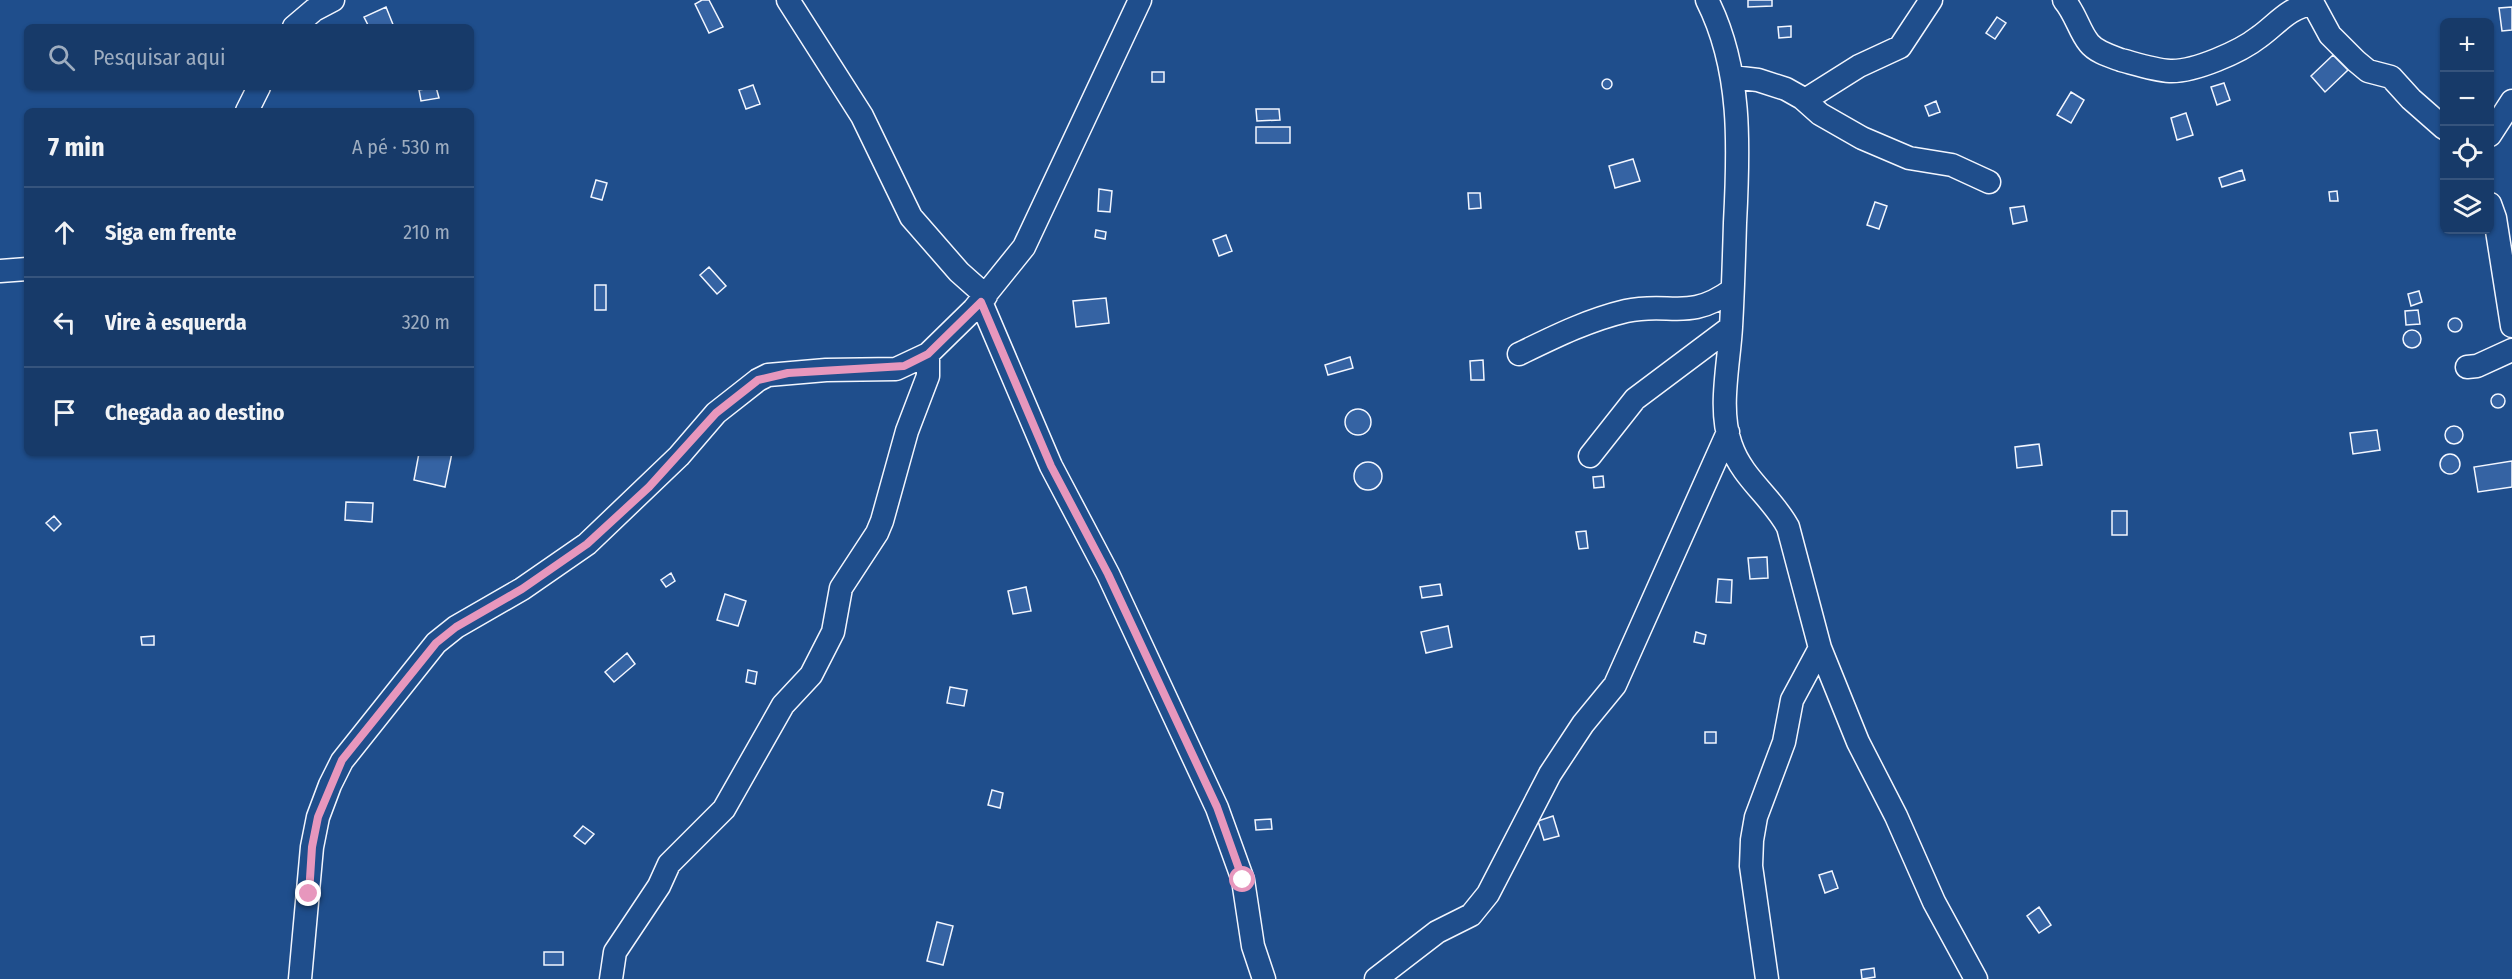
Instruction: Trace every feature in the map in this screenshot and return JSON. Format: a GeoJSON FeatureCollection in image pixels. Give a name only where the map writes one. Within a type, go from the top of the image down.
{"type":"FeatureCollection","features":[{"type":"Feature","properties":{"kind":"street"},"geometry":{"type":"LineString","coordinates":[[298,24],[315,10],[333,0]]}},
{"type":"Feature","properties":{"kind":"street"},"geometry":{"type":"LineString","coordinates":[[788,0],[862,116],[911,217],[983,299],[1051,466],[1108,574],[1217,807],[1243,880],[1253,946],[1264,979]]}},
{"type":"Feature","properties":{"kind":"street"},"geometry":{"type":"LineString","coordinates":[[300,979],[312,847],[318,817],[330,785],[342,760],[436,643],[456,627],[522,589],[587,544],[649,487],[716,413],[758,380],[768,375],[826,370],[896,369],[928,354],[983,299],[1024,248],[1091,100],[1118,51],[1140,0]]}},
{"type":"Feature","properties":{"kind":"street"},"geometry":{"type":"LineString","coordinates":[[1707,0],[1721,33],[1732,77],[1739,150],[1726,406],[1731,445],[1745,473],[1781,515],[1788,527],[1820,648],[1867,762],[1896,816],[1934,902],[1976,979]]}},
{"type":"Feature","properties":{"kind":"street"},"geometry":{"type":"LineString","coordinates":[[1805,100],[1859,66],[1900,47],[1931,0]]}},
{"type":"Feature","properties":{"kind":"street"},"geometry":{"type":"LineString","coordinates":[[2064,0],[2076,15],[2089,44],[2097,50],[2124,60],[2170,71],[2188,69],[2233,52],[2261,36],[2277,20],[2312,2],[2330,35],[2356,62],[2368,71],[2391,77],[2411,99],[2443,126]]}},
{"type":"Feature","properties":{"kind":"street"},"geometry":{"type":"LineString","coordinates":[[1732,77],[1758,80],[1777,86],[1805,100],[1820,114],[1862,138],[1909,158],[1952,165],[1989,182]]}},
{"type":"Feature","properties":{"kind":"street"},"geometry":{"type":"LineString","coordinates":[[248,108],[258,90]]}},
{"type":"Feature","properties":{"kind":"street"},"geometry":{"type":"LineString","coordinates":[[2494,129],[2512,101]]}},
{"type":"Feature","properties":{"kind":"street"},"geometry":{"type":"LineString","coordinates":[[2494,215],[2512,326]]}},
{"type":"Feature","properties":{"kind":"street"},"geometry":{"type":"LineString","coordinates":[[1,271],[24,269]]}},
{"type":"Feature","properties":{"kind":"street"},"geometry":{"type":"LineString","coordinates":[[1519,354],[1582,324],[1610,315],[1630,310],[1681,310],[1703,307],[1732,290]]}},
{"type":"Feature","properties":{"kind":"street"},"geometry":{"type":"LineString","coordinates":[[1590,456],[1635,399],[1731,327]]}},
{"type":"Feature","properties":{"kind":"street"},"geometry":{"type":"LineString","coordinates":[[2467,367],[2477,366],[2512,350]]}},
{"type":"Feature","properties":{"kind":"street"},"geometry":{"type":"LineString","coordinates":[[611,979],[615,952],[659,886],[669,864],[724,809],[783,705],[811,675],[833,632],[841,588],[877,533],[882,521],[907,432],[928,376],[928,354]]}},
{"type":"Feature","properties":{"kind":"street"},"geometry":{"type":"LineString","coordinates":[[1376,979],[1437,932],[1471,915],[1488,894],[1550,774],[1583,724],[1615,685],[1728,432]]}},
{"type":"Feature","properties":{"kind":"street"},"geometry":{"type":"LineString","coordinates":[[1767,979],[1751,866],[1752,840],[1756,817],[1784,742],[1792,700],[1820,648]]}},
{"type":"Feature","properties":{"kind":"building"},"geometry":{"type":"Polygon","coordinates":[[[702,0],[709,0],[723,27],[709,33],[695,4],[702,0]]]}},
{"type":"Feature","properties":{"kind":"building"},"geometry":{"type":"Polygon","coordinates":[[[1748,0],[1772,0],[1772,6],[1748,7],[1748,0]]]}},
{"type":"Feature","properties":{"kind":"building"},"geometry":{"type":"Polygon","coordinates":[[[386,7],[393,24],[368,24],[364,17],[386,7]]]}},
{"type":"Feature","properties":{"kind":"building"},"geometry":{"type":"Polygon","coordinates":[[[2512,7],[2512,30],[2502,31],[2499,8],[2512,7]]]}},
{"type":"Feature","properties":{"kind":"building"},"geometry":{"type":"Polygon","coordinates":[[[1997,17],[2006,23],[1995,39],[1986,33],[1997,17]]]}},
{"type":"Feature","properties":{"kind":"building"},"geometry":{"type":"Polygon","coordinates":[[[1791,26],[1791,37],[1779,38],[1778,27],[1791,26]]]}},
{"type":"Feature","properties":{"kind":"building"},"geometry":{"type":"Polygon","coordinates":[[[2333,55],[2348,70],[2325,92],[2311,76],[2333,55]]]}},
{"type":"Feature","properties":{"kind":"building"},"geometry":{"type":"Polygon","coordinates":[[[1152,72],[1164,72],[1164,82],[1152,82],[1152,72]]]}},
{"type":"Feature","properties":{"kind":"building"},"geometry":{"type":"Polygon","coordinates":[[[1607,79],[1612,84],[1607,89],[1602,84],[1607,79]]]}},
{"type":"Feature","properties":{"kind":"building"},"geometry":{"type":"Polygon","coordinates":[[[2224,83],[2230,100],[2217,105],[2211,87],[2224,83]]]}},
{"type":"Feature","properties":{"kind":"building"},"geometry":{"type":"Polygon","coordinates":[[[753,85],[760,104],[746,109],[739,90],[753,85]]]}},
{"type":"Feature","properties":{"kind":"building"},"geometry":{"type":"Polygon","coordinates":[[[419,90],[437,90],[439,98],[421,101],[419,90]]]}},
{"type":"Feature","properties":{"kind":"building"},"geometry":{"type":"Polygon","coordinates":[[[2071,92],[2084,100],[2071,123],[2057,115],[2071,92]]]}},
{"type":"Feature","properties":{"kind":"building"},"geometry":{"type":"Polygon","coordinates":[[[1936,101],[1940,112],[1929,116],[1925,106],[1936,101]]]}},
{"type":"Feature","properties":{"kind":"building"},"geometry":{"type":"Polygon","coordinates":[[[1256,109],[1279,109],[1280,120],[1257,121],[1256,109]]]}},
{"type":"Feature","properties":{"kind":"building"},"geometry":{"type":"Polygon","coordinates":[[[2186,113],[2193,135],[2177,140],[2171,118],[2186,113]]]}},
{"type":"Feature","properties":{"kind":"building"},"geometry":{"type":"Polygon","coordinates":[[[1256,127],[1290,127],[1290,143],[1256,143],[1256,127]]]}},
{"type":"Feature","properties":{"kind":"building"},"geometry":{"type":"Polygon","coordinates":[[[1633,159],[1640,181],[1615,188],[1609,166],[1633,159]]]}},
{"type":"Feature","properties":{"kind":"building"},"geometry":{"type":"Polygon","coordinates":[[[2242,170],[2245,180],[2222,187],[2219,178],[2242,170]]]}},
{"type":"Feature","properties":{"kind":"building"},"geometry":{"type":"Polygon","coordinates":[[[596,180],[607,183],[602,200],[591,197],[596,180]]]}},
{"type":"Feature","properties":{"kind":"building"},"geometry":{"type":"Polygon","coordinates":[[[1099,189],[1112,191],[1110,212],[1098,211],[1099,189]]]}},
{"type":"Feature","properties":{"kind":"building"},"geometry":{"type":"Polygon","coordinates":[[[2337,191],[2338,201],[2330,201],[2329,192],[2337,191]]]}},
{"type":"Feature","properties":{"kind":"building"},"geometry":{"type":"Polygon","coordinates":[[[1468,193],[1480,193],[1481,208],[1469,209],[1468,193]]]}},
{"type":"Feature","properties":{"kind":"building"},"geometry":{"type":"Polygon","coordinates":[[[1875,202],[1887,206],[1879,229],[1867,225],[1875,202]]]}},
{"type":"Feature","properties":{"kind":"building"},"geometry":{"type":"Polygon","coordinates":[[[2024,206],[2027,221],[2013,224],[2010,208],[2024,206]]]}},
{"type":"Feature","properties":{"kind":"building"},"geometry":{"type":"Polygon","coordinates":[[[1096,230],[1106,232],[1105,239],[1095,237],[1096,230]]]}},
{"type":"Feature","properties":{"kind":"building"},"geometry":{"type":"Polygon","coordinates":[[[1226,235],[1232,251],[1219,256],[1213,240],[1226,235]]]}},
{"type":"Feature","properties":{"kind":"building"},"geometry":{"type":"Polygon","coordinates":[[[709,267],[726,286],[717,294],[700,275],[709,267]]]}},
{"type":"Feature","properties":{"kind":"building"},"geometry":{"type":"Polygon","coordinates":[[[595,285],[606,285],[606,310],[595,310],[595,285]]]}},
{"type":"Feature","properties":{"kind":"building"},"geometry":{"type":"Polygon","coordinates":[[[2419,291],[2422,302],[2411,306],[2408,294],[2419,291]]]}},
{"type":"Feature","properties":{"kind":"building"},"geometry":{"type":"Polygon","coordinates":[[[1106,298],[1109,323],[1076,327],[1073,301],[1106,298]]]}},
{"type":"Feature","properties":{"kind":"building"},"geometry":{"type":"Polygon","coordinates":[[[2418,310],[2420,324],[2406,325],[2405,311],[2418,310]]]}},
{"type":"Feature","properties":{"kind":"building"},"geometry":{"type":"Polygon","coordinates":[[[2452,318],[2458,318],[2462,325],[2458,332],[2452,332],[2448,328],[2448,322],[2452,318]]]}},
{"type":"Feature","properties":{"kind":"building"},"geometry":{"type":"Polygon","coordinates":[[[2412,330],[2418,333],[2421,339],[2418,345],[2412,348],[2406,345],[2403,339],[2406,333],[2412,330]]]}},
{"type":"Feature","properties":{"kind":"building"},"geometry":{"type":"Polygon","coordinates":[[[1350,357],[1353,368],[1328,375],[1325,365],[1350,357]]]}},
{"type":"Feature","properties":{"kind":"building"},"geometry":{"type":"Polygon","coordinates":[[[1483,360],[1484,380],[1471,380],[1470,361],[1483,360]]]}},
{"type":"Feature","properties":{"kind":"building"},"geometry":{"type":"Polygon","coordinates":[[[2498,394],[2503,396],[2505,401],[2503,406],[2498,408],[2493,406],[2491,401],[2493,396],[2498,394]]]}},
{"type":"Feature","properties":{"kind":"building"},"geometry":{"type":"Polygon","coordinates":[[[1358,409],[1367,413],[1371,422],[1367,431],[1358,435],[1349,431],[1345,422],[1349,413],[1358,409]]]}},
{"type":"Feature","properties":{"kind":"building"},"geometry":{"type":"Polygon","coordinates":[[[2450,426],[2458,426],[2463,431],[2461,442],[2450,444],[2445,439],[2445,431],[2450,426]]]}},
{"type":"Feature","properties":{"kind":"building"},"geometry":{"type":"Polygon","coordinates":[[[2377,430],[2380,450],[2353,454],[2350,433],[2377,430]]]}},
{"type":"Feature","properties":{"kind":"building"},"geometry":{"type":"Polygon","coordinates":[[[2039,444],[2042,465],[2017,468],[2015,447],[2039,444]]]}},
{"type":"Feature","properties":{"kind":"building"},"geometry":{"type":"Polygon","coordinates":[[[2450,454],[2457,457],[2460,464],[2457,471],[2450,474],[2443,471],[2440,464],[2443,457],[2450,454]]]}},
{"type":"Feature","properties":{"kind":"building"},"geometry":{"type":"Polygon","coordinates":[[[418,456],[451,456],[445,487],[414,480],[418,456]]]}},
{"type":"Feature","properties":{"kind":"building"},"geometry":{"type":"Polygon","coordinates":[[[2512,461],[2512,487],[2478,492],[2474,467],[2512,461]]]}},
{"type":"Feature","properties":{"kind":"building"},"geometry":{"type":"Polygon","coordinates":[[[1368,462],[1378,466],[1382,476],[1378,486],[1368,490],[1358,486],[1354,476],[1358,466],[1368,462]]]}},
{"type":"Feature","properties":{"kind":"building"},"geometry":{"type":"Polygon","coordinates":[[[1603,476],[1604,487],[1594,488],[1593,477],[1603,476]]]}},
{"type":"Feature","properties":{"kind":"building"},"geometry":{"type":"Polygon","coordinates":[[[346,502],[373,503],[372,522],[345,520],[346,502]]]}},
{"type":"Feature","properties":{"kind":"building"},"geometry":{"type":"Polygon","coordinates":[[[2112,511],[2127,511],[2127,535],[2112,535],[2112,511]]]}},
{"type":"Feature","properties":{"kind":"building"},"geometry":{"type":"Polygon","coordinates":[[[54,516],[61,524],[54,531],[46,523],[54,516]]]}},
{"type":"Feature","properties":{"kind":"building"},"geometry":{"type":"Polygon","coordinates":[[[1586,531],[1588,548],[1579,549],[1576,532],[1586,531]]]}},
{"type":"Feature","properties":{"kind":"building"},"geometry":{"type":"Polygon","coordinates":[[[1767,557],[1768,578],[1750,579],[1748,558],[1767,557]]]}},
{"type":"Feature","properties":{"kind":"building"},"geometry":{"type":"Polygon","coordinates":[[[671,573],[675,581],[666,587],[661,580],[671,573]]]}},
{"type":"Feature","properties":{"kind":"building"},"geometry":{"type":"Polygon","coordinates":[[[1718,579],[1732,580],[1731,603],[1716,602],[1718,579]]]}},
{"type":"Feature","properties":{"kind":"building"},"geometry":{"type":"Polygon","coordinates":[[[1440,584],[1442,595],[1422,598],[1420,587],[1440,584]]]}},
{"type":"Feature","properties":{"kind":"building"},"geometry":{"type":"Polygon","coordinates":[[[1026,587],[1031,611],[1013,614],[1008,591],[1026,587]]]}},
{"type":"Feature","properties":{"kind":"building"},"geometry":{"type":"Polygon","coordinates":[[[725,594],[746,601],[738,626],[717,620],[725,594]]]}},
{"type":"Feature","properties":{"kind":"building"},"geometry":{"type":"Polygon","coordinates":[[[1448,626],[1452,647],[1426,653],[1421,632],[1448,626]]]}},
{"type":"Feature","properties":{"kind":"building"},"geometry":{"type":"Polygon","coordinates":[[[1696,632],[1706,635],[1704,644],[1694,642],[1696,632]]]}},
{"type":"Feature","properties":{"kind":"building"},"geometry":{"type":"Polygon","coordinates":[[[154,636],[154,645],[142,645],[141,637],[154,636]]]}},
{"type":"Feature","properties":{"kind":"building"},"geometry":{"type":"Polygon","coordinates":[[[627,653],[635,664],[614,682],[605,672],[627,653]]]}},
{"type":"Feature","properties":{"kind":"building"},"geometry":{"type":"Polygon","coordinates":[[[748,670],[757,672],[755,684],[746,682],[748,670]]]}},
{"type":"Feature","properties":{"kind":"building"},"geometry":{"type":"Polygon","coordinates":[[[950,687],[967,690],[964,706],[947,703],[950,687]]]}},
{"type":"Feature","properties":{"kind":"building"},"geometry":{"type":"Polygon","coordinates":[[[1705,732],[1716,732],[1716,743],[1705,743],[1705,732]]]}},
{"type":"Feature","properties":{"kind":"building"},"geometry":{"type":"Polygon","coordinates":[[[992,790],[1003,793],[1000,808],[988,805],[992,790]]]}},
{"type":"Feature","properties":{"kind":"building"},"geometry":{"type":"Polygon","coordinates":[[[1553,816],[1559,836],[1544,840],[1538,821],[1553,816]]]}},
{"type":"Feature","properties":{"kind":"building"},"geometry":{"type":"Polygon","coordinates":[[[1271,819],[1272,829],[1256,830],[1255,820],[1271,819]]]}},
{"type":"Feature","properties":{"kind":"building"},"geometry":{"type":"Polygon","coordinates":[[[583,826],[594,834],[585,844],[574,836],[583,826]]]}},
{"type":"Feature","properties":{"kind":"building"},"geometry":{"type":"Polygon","coordinates":[[[1832,871],[1838,888],[1825,893],[1819,875],[1832,871]]]}},
{"type":"Feature","properties":{"kind":"building"},"geometry":{"type":"Polygon","coordinates":[[[2039,907],[2051,925],[2039,933],[2027,916],[2039,907]]]}},
{"type":"Feature","properties":{"kind":"building"},"geometry":{"type":"Polygon","coordinates":[[[937,922],[953,926],[943,965],[927,961],[937,922]]]}},
{"type":"Feature","properties":{"kind":"building"},"geometry":{"type":"Polygon","coordinates":[[[544,952],[563,952],[563,965],[544,965],[544,952]]]}},
{"type":"Feature","properties":{"kind":"building"},"geometry":{"type":"Polygon","coordinates":[[[1874,968],[1875,977],[1862,979],[1861,970],[1874,968]]]}},
{"type":"Feature","properties":{"kind":"route"},"geometry":{"type":"LineString","coordinates":[[309,894],[312,847],[318,817],[342,760],[436,643],[456,627],[522,589],[587,544],[649,487],[716,413],[748,386],[768,375],[826,370],[896,369],[928,354],[981,302],[1051,466],[1108,574],[1146,662],[1174,714],[1192,758],[1217,807],[1243,880]]}}]}
